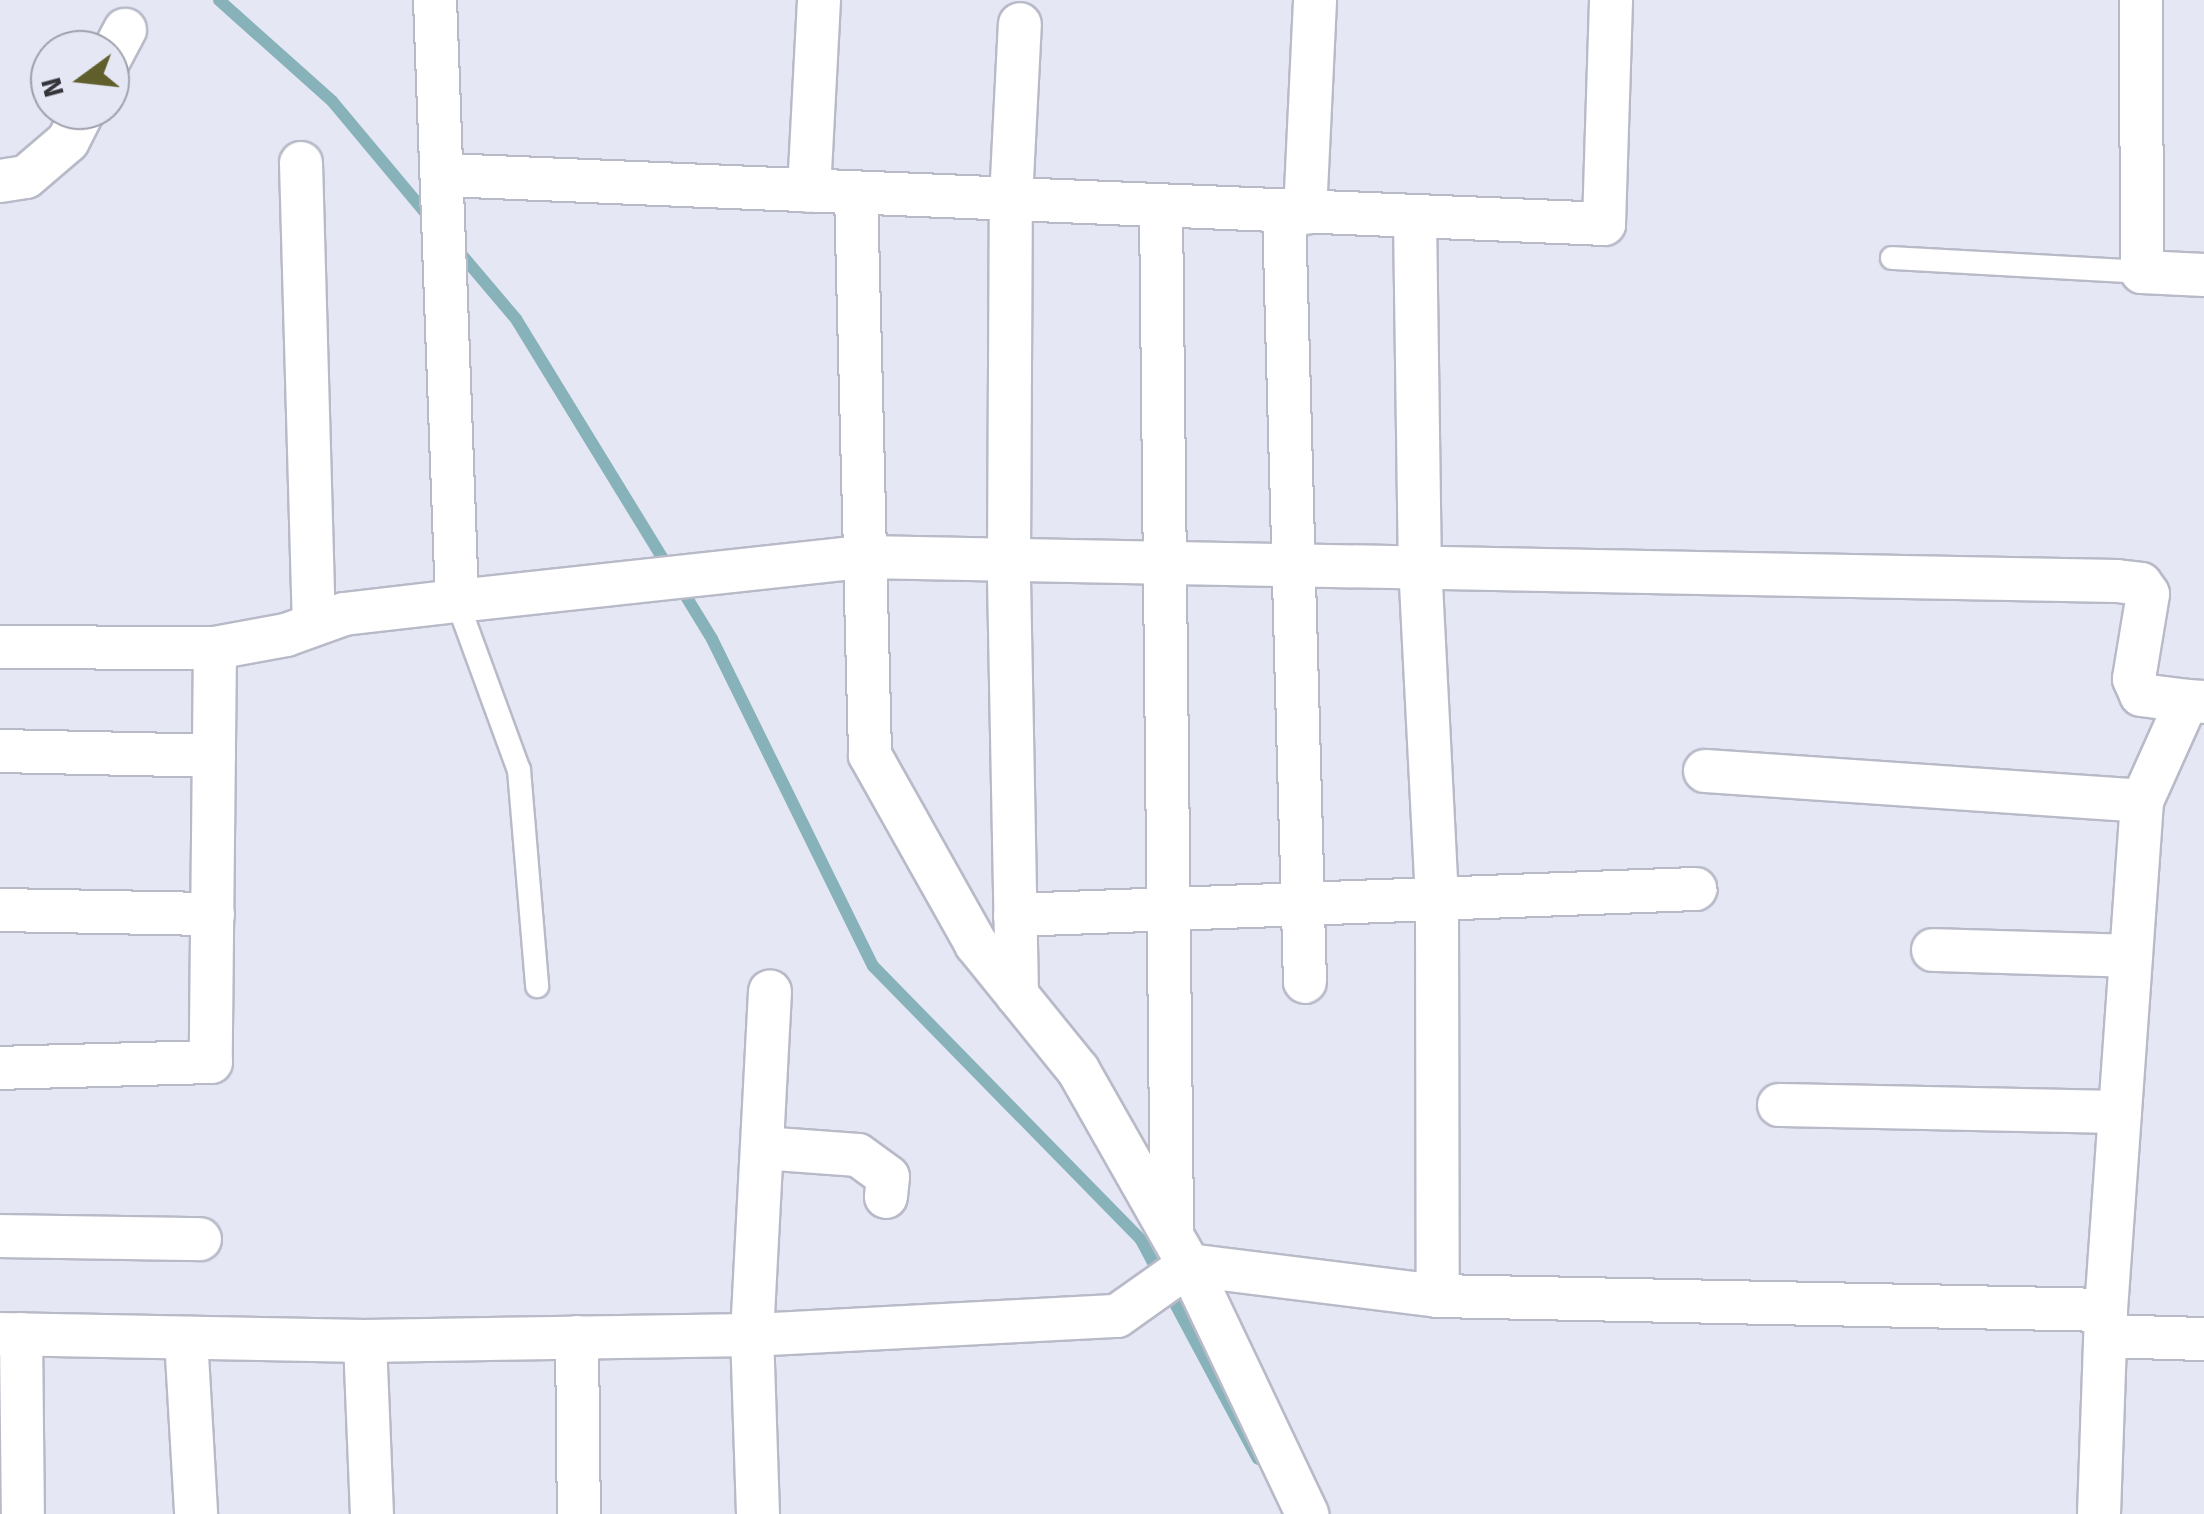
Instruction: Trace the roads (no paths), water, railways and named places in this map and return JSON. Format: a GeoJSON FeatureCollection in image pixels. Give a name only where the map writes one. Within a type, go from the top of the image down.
{"type":"FeatureCollection","features":[{"type":"Feature","properties":{"kind":"street"},"geometry":{"type":"LineString","coordinates":[[435,0],[447,195],[457,601]]}},
{"type":"Feature","properties":{"kind":"street"},"geometry":{"type":"LineString","coordinates":[[809,191],[819,0]]}},
{"type":"Feature","properties":{"kind":"street"},"geometry":{"type":"LineString","coordinates":[[1305,982],[1307,905],[1297,562],[1294,212],[1315,0]]}},
{"type":"Feature","properties":{"kind":"street"},"geometry":{"type":"LineString","coordinates":[[447,195],[809,191],[1604,224],[1611,0]]}},
{"type":"Feature","properties":{"kind":"street"},"geometry":{"type":"LineString","coordinates":[[2141,0],[2142,272],[2204,275]]}},
{"type":"Feature","properties":{"kind":"street"},"geometry":{"type":"LineString","coordinates":[[1017,994],[1009,559],[1011,200],[1020,24]]}},
{"type":"Feature","properties":{"kind":"street"},"geometry":{"type":"LineString","coordinates":[[0,180],[26,177],[68,141],[74,130]]}},
{"type":"Feature","properties":{"kind":"street"},"geometry":{"type":"LineString","coordinates":[[301,163],[314,623]]}},
{"type":"Feature","properties":{"kind":"street"},"geometry":{"type":"LineString","coordinates":[[856,193],[870,755],[976,944],[1078,1070],[1172,1267],[1308,1514]]}},
{"type":"Feature","properties":{"kind":"street"},"geometry":{"type":"LineString","coordinates":[[1161,207],[1172,1267]]}},
{"type":"Feature","properties":{"kind":"street"},"geometry":{"type":"LineString","coordinates":[[1415,218],[1420,564],[1436,904],[1438,1296]]}},
{"type":"Feature","properties":{"kind":"street"},"geometry":{"type":"LineString","coordinates":[[0,648],[215,648],[314,623],[457,601],[865,557],[1420,564],[2141,584],[2148,594],[2134,679],[2141,696],[2196,702],[2142,800],[2106,1323],[2099,1514]]}},
{"type":"Feature","properties":{"kind":"street"},"geometry":{"type":"LineString","coordinates":[[0,1068],[211,1062],[215,648]]}},
{"type":"Feature","properties":{"kind":"street"},"geometry":{"type":"LineString","coordinates":[[0,751],[214,756]]}},
{"type":"Feature","properties":{"kind":"street"},"geometry":{"type":"LineString","coordinates":[[1704,771],[2142,800]]}},
{"type":"Feature","properties":{"kind":"street"},"geometry":{"type":"LineString","coordinates":[[1015,915],[1167,907],[1436,904],[1696,890]]}},
{"type":"Feature","properties":{"kind":"street"},"geometry":{"type":"LineString","coordinates":[[0,910],[213,914]]}},
{"type":"Feature","properties":{"kind":"street"},"geometry":{"type":"LineString","coordinates":[[1933,950],[2131,956]]}},
{"type":"Feature","properties":{"kind":"street"},"geometry":{"type":"LineString","coordinates":[[758,1514],[752,1335],[770,990]]}},
{"type":"Feature","properties":{"kind":"street"},"geometry":{"type":"LineString","coordinates":[[1779,1104],[2120,1112]]}},
{"type":"Feature","properties":{"kind":"street"},"geometry":{"type":"LineString","coordinates":[[762,1148],[858,1155],[888,1177],[886,1198]]}},
{"type":"Feature","properties":{"kind":"street"},"geometry":{"type":"LineString","coordinates":[[0,1236],[200,1239]]}},
{"type":"Feature","properties":{"kind":"street"},"geometry":{"type":"LineString","coordinates":[[23,1514],[10,1334],[365,1340],[577,1338],[752,1335],[1117,1316],[1172,1267],[1438,1296],[2106,1323],[2204,1339]]}},
{"type":"Feature","properties":{"kind":"street"},"geometry":{"type":"LineString","coordinates":[[186,1338],[196,1514]]}},
{"type":"Feature","properties":{"kind":"street"},"geometry":{"type":"LineString","coordinates":[[577,1338],[579,1514]]}},
{"type":"Feature","properties":{"kind":"street"},"geometry":{"type":"LineString","coordinates":[[365,1340],[372,1514]]}},
{"type":"Feature","properties":{"kind":"lane"},"geometry":{"type":"LineString","coordinates":[[1892,258],[2142,272]]}},
{"type":"Feature","properties":{"kind":"lane"},"geometry":{"type":"LineString","coordinates":[[457,601],[519,770],[537,986]]}},
{"type":"Feature","properties":{"kind":"waterway"},"geometry":{"type":"LineString","coordinates":[[219,0],[332,101],[429,217]]}},
{"type":"Feature","properties":{"kind":"waterway"},"geometry":{"type":"LineString","coordinates":[[455,247],[516,319],[712,639],[873,966],[1141,1240],[1258,1459]]}}]}
